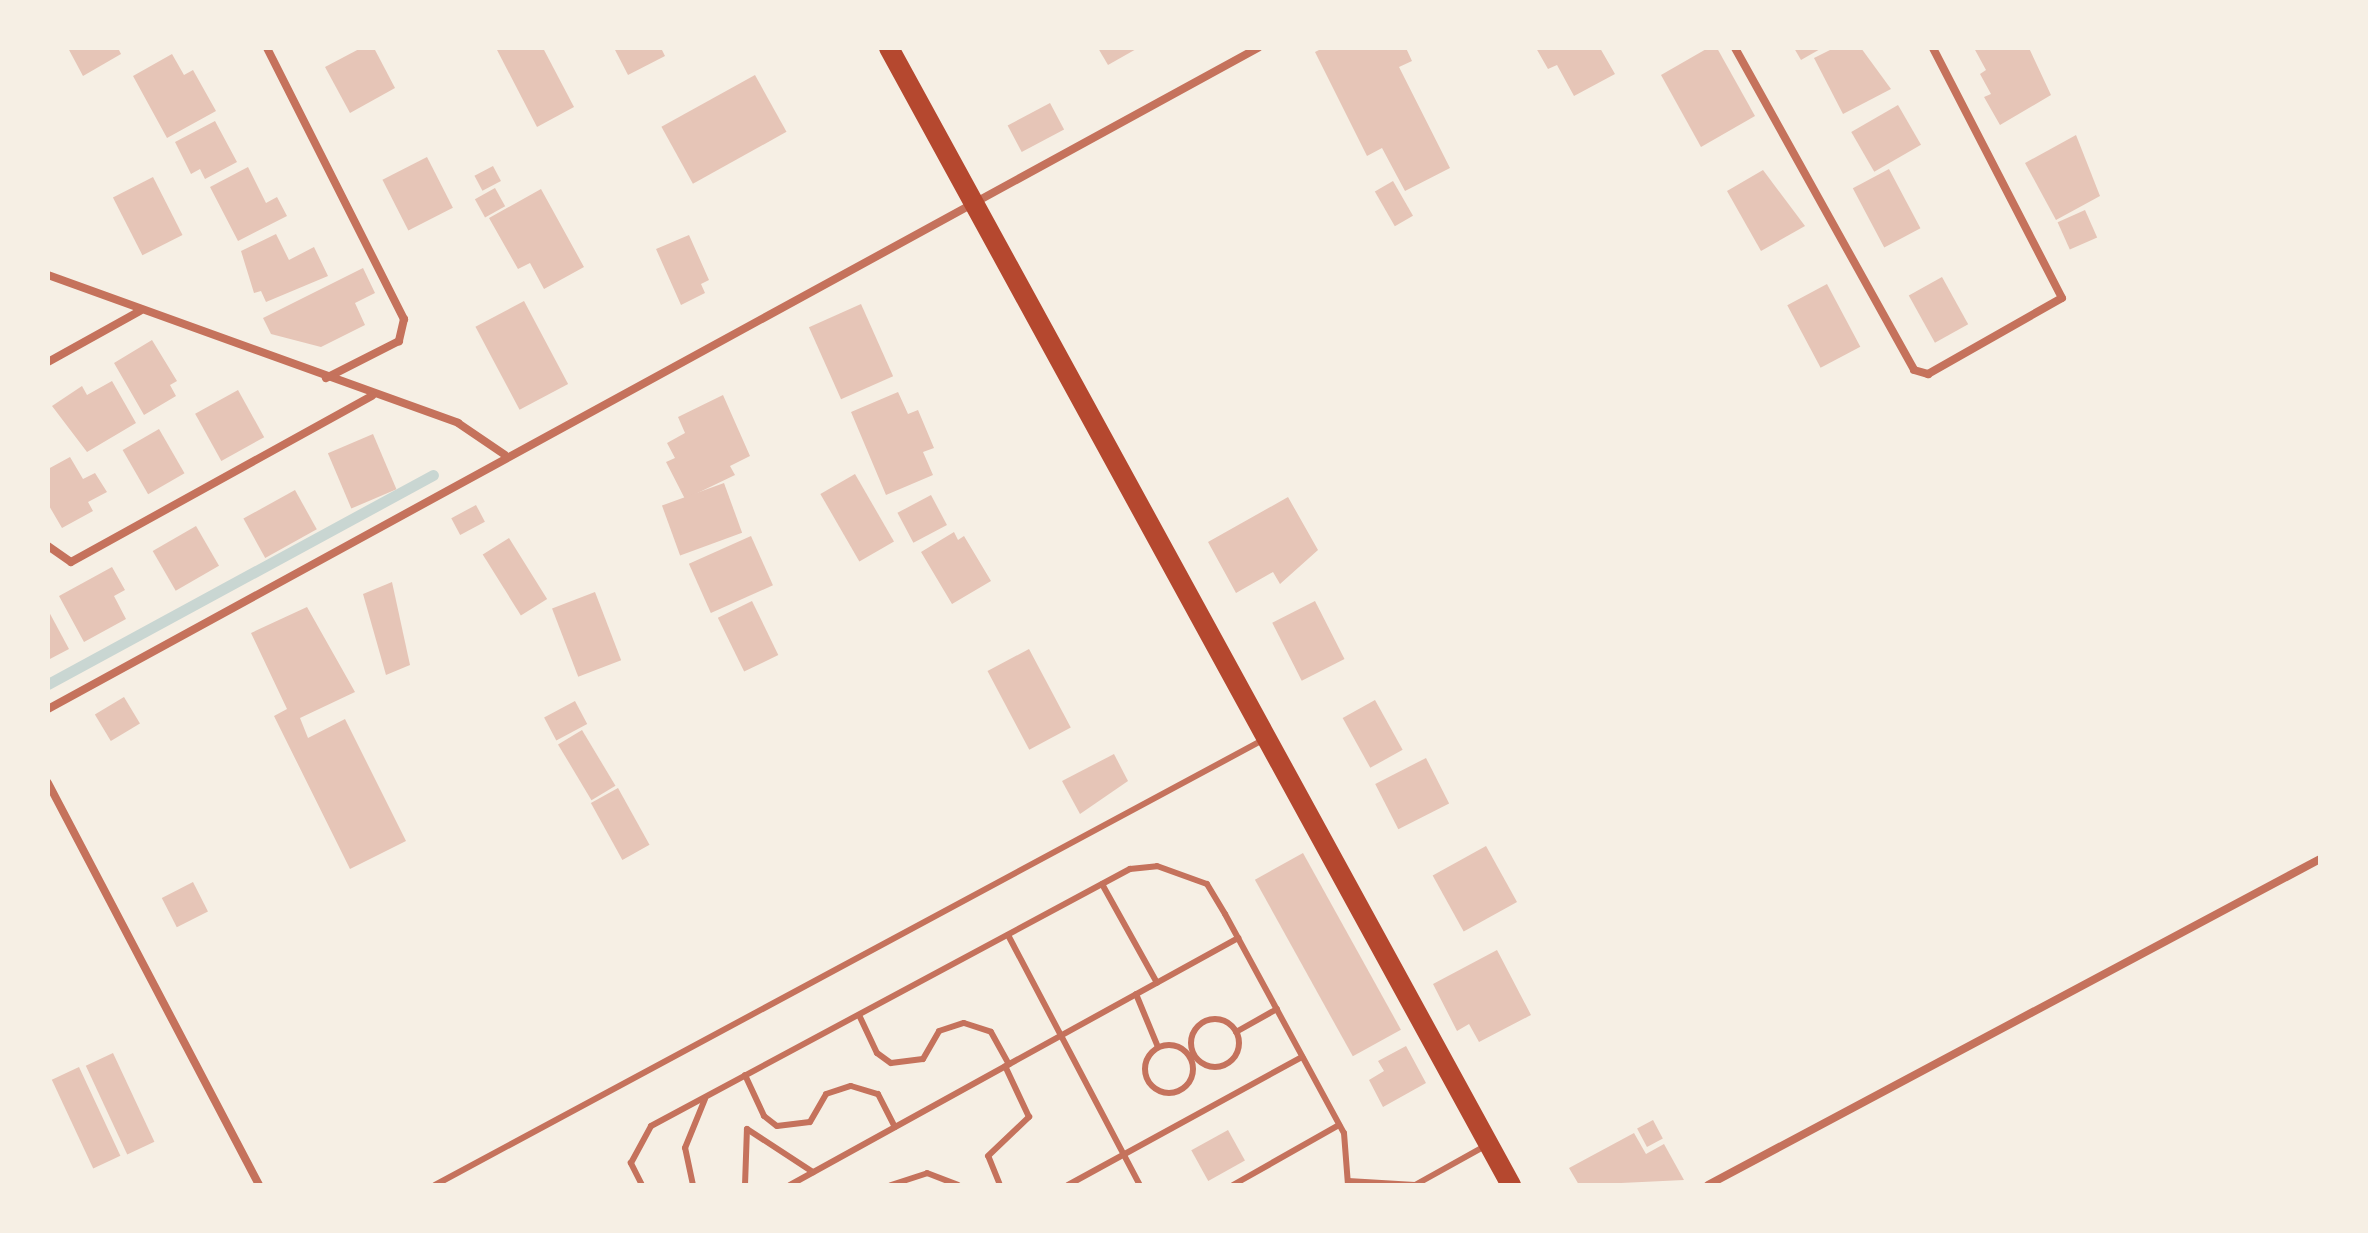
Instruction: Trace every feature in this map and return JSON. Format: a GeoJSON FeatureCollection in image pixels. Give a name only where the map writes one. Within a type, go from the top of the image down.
{"type":"FeatureCollection","features":[{"type":"Feature","properties":{"kind":"main road"},"geometry":{"type":"LineString","coordinates":[[889,48],[1511,1185]]}},
{"type":"Feature","properties":{"kind":"street"},"geometry":{"type":"LineString","coordinates":[[267,48],[404,319],[399,341],[326,378]]}},
{"type":"Feature","properties":{"kind":"street"},"geometry":{"type":"LineString","coordinates":[[48,709],[505,455],[1258,48]]}},
{"type":"Feature","properties":{"kind":"street"},"geometry":{"type":"LineString","coordinates":[[1735,48],[1914,370],[1928,374],[2062,298],[2062,286],[1933,48]]}},
{"type":"Feature","properties":{"kind":"street"},"geometry":{"type":"LineString","coordinates":[[48,275],[372,396],[458,423],[505,455]]}},
{"type":"Feature","properties":{"kind":"street"},"geometry":{"type":"LineString","coordinates":[[48,362],[140,311]]}},
{"type":"Feature","properties":{"kind":"street"},"geometry":{"type":"LineString","coordinates":[[48,546],[71,562],[372,396]]}},
{"type":"Feature","properties":{"kind":"street"},"geometry":{"type":"LineString","coordinates":[[48,783],[259,1185]]}},
{"type":"Feature","properties":{"kind":"street"},"geometry":{"type":"LineString","coordinates":[[1708,1185],[2320,859]]}},
{"type":"Feature","properties":{"kind":"lane"},"geometry":{"type":"LineString","coordinates":[[435,1185],[1267,739]]}},
{"type":"Feature","properties":{"kind":"lane"},"geometry":{"type":"LineString","coordinates":[[642,1185],[631,1163],[636,1143],[707,1096],[1130,869],[1181,871],[1207,884],[1339,1125],[1348,1183],[1415,1185],[1489,1144]]}},
{"type":"Feature","properties":{"kind":"lane"},"geometry":{"type":"LineString","coordinates":[[1102,884],[1157,983]]}},
{"type":"Feature","properties":{"kind":"lane"},"geometry":{"type":"LineString","coordinates":[[1008,935],[1140,1185]]}},
{"type":"Feature","properties":{"kind":"lane"},"geometry":{"type":"LineString","coordinates":[[790,1185],[1238,938]]}},
{"type":"Feature","properties":{"kind":"lane"},"geometry":{"type":"LineString","coordinates":[[1136,994],[1158,1047]]}},
{"type":"Feature","properties":{"kind":"lane"},"geometry":{"type":"LineString","coordinates":[[1236,1032],[1277,1009]]}},
{"type":"Feature","properties":{"kind":"lane"},"geometry":{"type":"LineString","coordinates":[[859,1015],[877,1053],[891,1063],[923,1059],[939,1031],[964,1023],[991,1032],[1029,1117],[988,1156],[1000,1185]]}},
{"type":"Feature","properties":{"kind":"lane"},"geometry":{"type":"LineString","coordinates":[[1236,1032],[1218,1019],[1204,1022],[1191,1039],[1192,1057],[1193,1074],[1184,1088],[1160,1091],[1145,1065],[1158,1047],[1173,1044],[1192,1057],[1210,1068],[1225,1065],[1236,1055],[1236,1032]]}},
{"type":"Feature","properties":{"kind":"lane"},"geometry":{"type":"LineString","coordinates":[[1068,1185],[1302,1057]]}},
{"type":"Feature","properties":{"kind":"lane"},"geometry":{"type":"LineString","coordinates":[[745,1075],[764,1116],[777,1126],[810,1122],[826,1094],[851,1086],[878,1094],[895,1127]]}},
{"type":"Feature","properties":{"kind":"lane"},"geometry":{"type":"LineString","coordinates":[[693,1185],[685,1148],[707,1096]]}},
{"type":"Feature","properties":{"kind":"lane"},"geometry":{"type":"LineString","coordinates":[[1233,1185],[1339,1125]]}},
{"type":"Feature","properties":{"kind":"lane"},"geometry":{"type":"LineString","coordinates":[[745,1185],[747,1129],[813,1172]]}},
{"type":"Feature","properties":{"kind":"lane"},"geometry":{"type":"LineString","coordinates":[[891,1185],[927,1173],[958,1185]]}},
{"type":"Feature","properties":{"kind":"lane"},"geometry":{"type":"LineString","coordinates":[[1249,1176],[1254,1185]]}},
{"type":"Feature","properties":{"kind":"building"},"geometry":{"type":"Polygon","coordinates":[[[68,48],[118,48],[121,54],[83,76],[68,48]]]}},
{"type":"Feature","properties":{"kind":"building"},"geometry":{"type":"Polygon","coordinates":[[[361,48],[374,48],[395,88],[350,113],[325,67],[361,48]]]}},
{"type":"Feature","properties":{"kind":"building"},"geometry":{"type":"Polygon","coordinates":[[[496,48],[543,48],[574,107],[537,127],[496,48]]]}},
{"type":"Feature","properties":{"kind":"building"},"geometry":{"type":"Polygon","coordinates":[[[614,48],[661,48],[665,56],[628,75],[614,48]]]}},
{"type":"Feature","properties":{"kind":"building"},"geometry":{"type":"Polygon","coordinates":[[[1098,48],[1138,48],[1108,65],[1098,48]]]}},
{"type":"Feature","properties":{"kind":"building"},"geometry":{"type":"Polygon","coordinates":[[[1323,48],[1406,48],[1412,61],[1399,67],[1450,168],[1405,191],[1382,148],[1367,156],[1315,52],[1323,48]]]}},
{"type":"Feature","properties":{"kind":"building"},"geometry":{"type":"Polygon","coordinates":[[[1536,48],[1600,48],[1615,74],[1574,96],[1557,65],[1548,69],[1536,48]]]}},
{"type":"Feature","properties":{"kind":"building"},"geometry":{"type":"Polygon","coordinates":[[[1708,48],[1717,48],[1755,116],[1701,147],[1661,75],[1708,48]]]}},
{"type":"Feature","properties":{"kind":"building"},"geometry":{"type":"Polygon","coordinates":[[[1794,48],[1822,48],[1801,60],[1794,48]]]}},
{"type":"Feature","properties":{"kind":"building"},"geometry":{"type":"Polygon","coordinates":[[[1834,48],[1861,48],[1891,89],[1843,114],[1814,58],[1834,48]]]}},
{"type":"Feature","properties":{"kind":"building"},"geometry":{"type":"Polygon","coordinates":[[[1974,48],[2029,48],[2051,95],[2000,125],[1984,97],[1991,94],[1980,74],[1986,70],[1974,48]]]}},
{"type":"Feature","properties":{"kind":"building"},"geometry":{"type":"Polygon","coordinates":[[[172,54],[184,75],[193,70],[216,111],[167,138],[133,76],[172,54]]]}},
{"type":"Feature","properties":{"kind":"building"},"geometry":{"type":"Polygon","coordinates":[[[755,75],[787,132],[693,184],[661,127],[755,75]]]}},
{"type":"Feature","properties":{"kind":"building"},"geometry":{"type":"Polygon","coordinates":[[[1050,103],[1064,129],[1022,152],[1008,126],[1050,103]]]}},
{"type":"Feature","properties":{"kind":"building"},"geometry":{"type":"Polygon","coordinates":[[[1898,105],[1921,145],[1874,172],[1851,132],[1898,105]]]}},
{"type":"Feature","properties":{"kind":"building"},"geometry":{"type":"Polygon","coordinates":[[[215,121],[237,162],[205,179],[200,169],[191,174],[175,142],[215,121]]]}},
{"type":"Feature","properties":{"kind":"building"},"geometry":{"type":"Polygon","coordinates":[[[2076,135],[2100,196],[2056,220],[2025,163],[2076,135]]]}},
{"type":"Feature","properties":{"kind":"building"},"geometry":{"type":"Polygon","coordinates":[[[427,157],[453,208],[408,230],[382,180],[427,157]]]}},
{"type":"Feature","properties":{"kind":"building"},"geometry":{"type":"Polygon","coordinates":[[[493,166],[501,181],[482,191],[474,176],[493,166]]]}},
{"type":"Feature","properties":{"kind":"building"},"geometry":{"type":"Polygon","coordinates":[[[248,167],[266,203],[277,197],[287,216],[238,241],[210,187],[248,167]]]}},
{"type":"Feature","properties":{"kind":"building"},"geometry":{"type":"Polygon","coordinates":[[[1889,169],[1920,228],[1884,247],[1853,188],[1889,169]]]}},
{"type":"Feature","properties":{"kind":"building"},"geometry":{"type":"Polygon","coordinates":[[[1763,170],[1805,226],[1761,251],[1727,191],[1763,170]]]}},
{"type":"Feature","properties":{"kind":"building"},"geometry":{"type":"Polygon","coordinates":[[[153,177],[183,235],[142,255],[113,197],[153,177]]]}},
{"type":"Feature","properties":{"kind":"building"},"geometry":{"type":"Polygon","coordinates":[[[1393,181],[1413,216],[1395,226],[1375,192],[1393,181]]]}},
{"type":"Feature","properties":{"kind":"building"},"geometry":{"type":"Polygon","coordinates":[[[495,188],[505,206],[485,218],[475,199],[495,188]]]}},
{"type":"Feature","properties":{"kind":"building"},"geometry":{"type":"Polygon","coordinates":[[[541,189],[584,267],[544,289],[530,263],[518,269],[489,218],[541,189]]]}},
{"type":"Feature","properties":{"kind":"building"},"geometry":{"type":"Polygon","coordinates":[[[2085,210],[2097,237],[2070,250],[2058,222],[2085,210]]]}},
{"type":"Feature","properties":{"kind":"building"},"geometry":{"type":"Polygon","coordinates":[[[276,234],[289,260],[314,247],[328,276],[266,302],[261,291],[254,293],[241,251],[276,234]]]}},
{"type":"Feature","properties":{"kind":"building"},"geometry":{"type":"Polygon","coordinates":[[[689,235],[709,280],[701,284],[705,293],[681,305],[656,249],[689,235]]]}},
{"type":"Feature","properties":{"kind":"building"},"geometry":{"type":"Polygon","coordinates":[[[363,268],[375,293],[355,303],[365,325],[321,347],[271,334],[263,318],[363,268]]]}},
{"type":"Feature","properties":{"kind":"building"},"geometry":{"type":"Polygon","coordinates":[[[1942,277],[1968,324],[1935,343],[1909,295],[1942,277]]]}},
{"type":"Feature","properties":{"kind":"building"},"geometry":{"type":"Polygon","coordinates":[[[1827,284],[1860,347],[1821,368],[1787,305],[1827,284]]]}},
{"type":"Feature","properties":{"kind":"building"},"geometry":{"type":"Polygon","coordinates":[[[524,301],[568,384],[520,410],[475,327],[524,301]]]}},
{"type":"Feature","properties":{"kind":"building"},"geometry":{"type":"Polygon","coordinates":[[[861,304],[893,376],[841,399],[809,327],[861,304]]]}},
{"type":"Feature","properties":{"kind":"building"},"geometry":{"type":"Polygon","coordinates":[[[152,340],[177,381],[170,385],[176,396],[144,415],[114,363],[152,340]]]}},
{"type":"Feature","properties":{"kind":"building"},"geometry":{"type":"Polygon","coordinates":[[[112,381],[136,423],[87,452],[52,406],[82,386],[87,395],[112,381]]]}},
{"type":"Feature","properties":{"kind":"building"},"geometry":{"type":"Polygon","coordinates":[[[238,390],[264,437],[221,461],[195,414],[238,390]]]}},
{"type":"Feature","properties":{"kind":"building"},"geometry":{"type":"Polygon","coordinates":[[[898,392],[908,414],[918,410],[934,448],[923,452],[933,475],[886,495],[851,412],[898,392]]]}},
{"type":"Feature","properties":{"kind":"building"},"geometry":{"type":"Polygon","coordinates":[[[723,395],[750,456],[730,466],[735,475],[685,499],[666,462],[675,458],[667,443],[685,433],[678,417],[723,395]]]}},
{"type":"Feature","properties":{"kind":"building"},"geometry":{"type":"Polygon","coordinates":[[[159,429],[184,473],[148,494],[123,450],[159,429]]]}},
{"type":"Feature","properties":{"kind":"building"},"geometry":{"type":"Polygon","coordinates":[[[373,434],[396,489],[351,508],[328,453],[373,434]]]}},
{"type":"Feature","properties":{"kind":"building"},"geometry":{"type":"Polygon","coordinates":[[[70,457],[83,479],[95,473],[107,492],[88,502],[93,511],[62,528],[48,504],[48,469],[70,457]]]}},
{"type":"Feature","properties":{"kind":"building"},"geometry":{"type":"Polygon","coordinates":[[[855,474],[894,542],[859,562],[820,494],[855,474]]]}},
{"type":"Feature","properties":{"kind":"building"},"geometry":{"type":"Polygon","coordinates":[[[724,483],[742,533],[680,555],[662,506],[724,483]]]}},
{"type":"Feature","properties":{"kind":"building"},"geometry":{"type":"Polygon","coordinates":[[[295,490],[317,529],[265,558],[243,519],[295,490]]]}},
{"type":"Feature","properties":{"kind":"building"},"geometry":{"type":"Polygon","coordinates":[[[931,495],[947,525],[913,543],[897,513],[931,495]]]}},
{"type":"Feature","properties":{"kind":"building"},"geometry":{"type":"Polygon","coordinates":[[[1288,497],[1318,550],[1280,584],[1273,572],[1236,593],[1208,542],[1288,497]]]}},
{"type":"Feature","properties":{"kind":"building"},"geometry":{"type":"Polygon","coordinates":[[[476,505],[485,522],[460,535],[451,518],[476,505]]]}},
{"type":"Feature","properties":{"kind":"building"},"geometry":{"type":"Polygon","coordinates":[[[196,526],[219,566],[176,591],[153,551],[196,526]]]}},
{"type":"Feature","properties":{"kind":"building"},"geometry":{"type":"Polygon","coordinates":[[[954,532],[958,540],[964,536],[991,581],[952,604],[921,552],[954,532]]]}},
{"type":"Feature","properties":{"kind":"building"},"geometry":{"type":"Polygon","coordinates":[[[751,536],[773,585],[711,613],[689,564],[751,536]]]}},
{"type":"Feature","properties":{"kind":"building"},"geometry":{"type":"Polygon","coordinates":[[[509,538],[547,599],[521,615],[483,554],[509,538]]]}},
{"type":"Feature","properties":{"kind":"building"},"geometry":{"type":"Polygon","coordinates":[[[112,567],[125,590],[114,596],[126,619],[84,642],[59,596],[112,567]]]}},
{"type":"Feature","properties":{"kind":"building"},"geometry":{"type":"Polygon","coordinates":[[[392,582],[410,665],[386,675],[363,594],[392,582]]]}},
{"type":"Feature","properties":{"kind":"building"},"geometry":{"type":"Polygon","coordinates":[[[595,592],[621,660],[578,677],[552,608],[595,592]]]}},
{"type":"Feature","properties":{"kind":"building"},"geometry":{"type":"Polygon","coordinates":[[[752,601],[778,655],[744,672],[718,618],[752,601]]]}},
{"type":"Feature","properties":{"kind":"building"},"geometry":{"type":"Polygon","coordinates":[[[1315,601],[1345,659],[1302,681],[1272,623],[1315,601]]]}},
{"type":"Feature","properties":{"kind":"building"},"geometry":{"type":"Polygon","coordinates":[[[307,607],[355,692],[300,718],[308,738],[345,719],[406,841],[350,869],[274,716],[287,709],[251,633],[307,607]]]}},
{"type":"Feature","properties":{"kind":"building"},"geometry":{"type":"Polygon","coordinates":[[[48,610],[69,649],[48,660],[48,610]]]}},
{"type":"Feature","properties":{"kind":"building"},"geometry":{"type":"Polygon","coordinates":[[[1029,649],[1071,728],[1029,750],[988,671],[1029,649]]]}},
{"type":"Feature","properties":{"kind":"building"},"geometry":{"type":"Polygon","coordinates":[[[124,697],[140,724],[111,741],[95,715],[124,697]]]}},
{"type":"Feature","properties":{"kind":"building"},"geometry":{"type":"Polygon","coordinates":[[[1375,700],[1403,750],[1370,768],[1343,718],[1375,700]]]}},
{"type":"Feature","properties":{"kind":"building"},"geometry":{"type":"Polygon","coordinates":[[[575,701],[587,724],[556,740],[544,717],[575,701]]]}},
{"type":"Feature","properties":{"kind":"building"},"geometry":{"type":"Polygon","coordinates":[[[582,730],[615,786],[591,800],[558,744],[582,730]]]}},
{"type":"Feature","properties":{"kind":"building"},"geometry":{"type":"Polygon","coordinates":[[[1114,754],[1128,781],[1080,814],[1062,781],[1114,754]]]}},
{"type":"Feature","properties":{"kind":"building"},"geometry":{"type":"Polygon","coordinates":[[[1426,758],[1449,803],[1398,829],[1375,784],[1426,758]]]}},
{"type":"Feature","properties":{"kind":"building"},"geometry":{"type":"Polygon","coordinates":[[[618,788],[650,845],[622,860],[591,803],[618,788]]]}},
{"type":"Feature","properties":{"kind":"building"},"geometry":{"type":"Polygon","coordinates":[[[1486,846],[1517,902],[1464,932],[1433,876],[1486,846]]]}},
{"type":"Feature","properties":{"kind":"building"},"geometry":{"type":"Polygon","coordinates":[[[1303,853],[1401,1030],[1353,1056],[1255,880],[1303,853]]]}},
{"type":"Feature","properties":{"kind":"building"},"geometry":{"type":"Polygon","coordinates":[[[193,882],[208,911],[177,927],[162,898],[193,882]]]}},
{"type":"Feature","properties":{"kind":"building"},"geometry":{"type":"Polygon","coordinates":[[[1497,950],[1531,1015],[1479,1042],[1469,1024],[1457,1031],[1433,984],[1497,950]]]}},
{"type":"Feature","properties":{"kind":"building"},"geometry":{"type":"Polygon","coordinates":[[[1406,1046],[1426,1083],[1383,1107],[1369,1080],[1384,1071],[1378,1061],[1406,1046]]]}},
{"type":"Feature","properties":{"kind":"building"},"geometry":{"type":"Polygon","coordinates":[[[113,1053],[154,1142],[127,1154],[86,1066],[113,1053]]]}},
{"type":"Feature","properties":{"kind":"building"},"geometry":{"type":"Polygon","coordinates":[[[79,1067],[120,1156],[93,1168],[52,1080],[79,1067]]]}},
{"type":"Feature","properties":{"kind":"building"},"geometry":{"type":"Polygon","coordinates":[[[1653,1120],[1663,1139],[1647,1147],[1637,1128],[1653,1120]]]}},
{"type":"Feature","properties":{"kind":"building"},"geometry":{"type":"Polygon","coordinates":[[[1228,1130],[1245,1161],[1208,1181],[1191,1150],[1228,1130]]]}},
{"type":"Feature","properties":{"kind":"building"},"geometry":{"type":"Polygon","coordinates":[[[1634,1133],[1646,1154],[1664,1144],[1684,1180],[1579,1185],[1569,1168],[1634,1133]]]}},
{"type":"Feature","properties":{"kind":"waterway"},"geometry":{"type":"LineString","coordinates":[[48,684],[433,475]]}}]}
